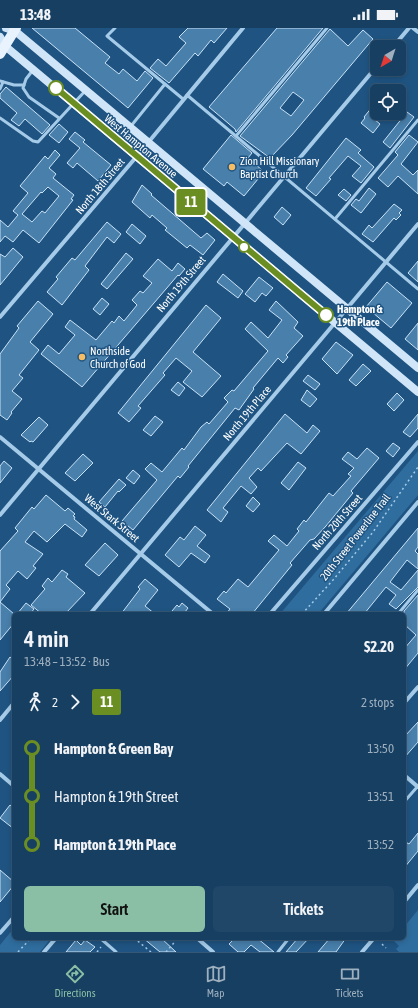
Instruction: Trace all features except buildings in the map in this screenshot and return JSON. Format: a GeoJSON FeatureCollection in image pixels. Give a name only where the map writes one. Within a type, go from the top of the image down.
{"type":"FeatureCollection","features":[{"type":"Feature","properties":{"kind":"main road"},"geometry":{"type":"LineString","coordinates":[[2,46],[12,29]]}},
{"type":"Feature","properties":{"kind":"main road","name":"West Hampton Avenue"},"geometry":{"type":"LineString","coordinates":[[12,29],[418,368]]}},
{"type":"Feature","properties":{"kind":"main road","name":"West Hampton Avenue"},"geometry":{"type":"LineString","coordinates":[[2,46],[33,69],[418,392]]}},
{"type":"Feature","properties":{"kind":"street","name":"North 18th Street"},"geometry":{"type":"LineString","coordinates":[[0,317],[137,156],[243,28]]}},
{"type":"Feature","properties":{"kind":"street"},"geometry":{"type":"LineString","coordinates":[[399,40],[410,28]]}},
{"type":"Feature","properties":{"kind":"street"},"geometry":{"type":"LineString","coordinates":[[413,28],[418,32]]}},
{"type":"Feature","properties":{"kind":"street","name":"North 19th Street"},"geometry":{"type":"LineString","coordinates":[[0,515],[232,236],[370,74]]}},
{"type":"Feature","properties":{"kind":"street","name":"North 19th Place"},"geometry":{"type":"LineString","coordinates":[[92,612],[418,224]]}},
{"type":"Feature","properties":{"kind":"street","name":"West Stark Street"},"geometry":{"type":"LineString","coordinates":[[0,437],[211,612]]}},
{"type":"Feature","properties":{"kind":"street","name":"North 20th Street"},"geometry":{"type":"LineString","coordinates":[[272,612],[418,442]]}},
{"type":"Feature","properties":{"kind":"street"},"geometry":{"type":"LineString","coordinates":[[326,612],[418,502]]}},
{"type":"Feature","properties":{"kind":"street"},"geometry":{"type":"LineString","coordinates":[[406,702],[418,687]]}},
{"type":"Feature","properties":{"kind":"street"},"geometry":{"type":"LineString","coordinates":[[0,720],[12,705]]}},
{"type":"Feature","properties":{"kind":"street"},"geometry":{"type":"LineString","coordinates":[[0,774],[12,784]]}},
{"type":"Feature","properties":{"kind":"street"},"geometry":{"type":"LineString","coordinates":[[406,777],[418,786]]}},
{"type":"Feature","properties":{"kind":"street"},"geometry":{"type":"LineString","coordinates":[[406,900],[418,885]]}},
{"type":"Feature","properties":{"kind":"street"},"geometry":{"type":"LineString","coordinates":[[0,933],[12,919]]}},
{"type":"Feature","properties":{"kind":"street"},"geometry":{"type":"LineString","coordinates":[[44,952],[54,940]]}},
{"type":"Feature","properties":{"kind":"street"},"geometry":{"type":"LineString","coordinates":[[200,940],[213,952]]}},
{"type":"Feature","properties":{"kind":"street"},"geometry":{"type":"LineString","coordinates":[[362,952],[372,940]]}},
{"type":"Feature","properties":{"kind":"lane"},"geometry":{"type":"LineString","coordinates":[[115,28],[107,36],[183,99]]}},
{"type":"Feature","properties":{"kind":"lane"},"geometry":{"type":"LineString","coordinates":[[236,136],[327,28]]}},
{"type":"Feature","properties":{"kind":"lane"},"geometry":{"type":"LineString","coordinates":[[33,69],[26,79],[24,88],[29,97],[59,118]]}},
{"type":"Feature","properties":{"kind":"lane"},"geometry":{"type":"LineString","coordinates":[[0,89],[2,81],[14,85],[24,85]]}},
{"type":"Feature","properties":{"kind":"lane"},"geometry":{"type":"LineString","coordinates":[[130,127],[164,84]]}},
{"type":"Feature","properties":{"kind":"lane"},"geometry":{"type":"LineString","coordinates":[[0,118],[33,141],[38,142],[86,90]]}},
{"type":"Feature","properties":{"kind":"lane"},"geometry":{"type":"LineString","coordinates":[[187,95],[418,289]]}},
{"type":"Feature","properties":{"kind":"lane"},"geometry":{"type":"LineString","coordinates":[[335,219],[418,120]]}},
{"type":"Feature","properties":{"kind":"lane"},"geometry":{"type":"LineString","coordinates":[[400,612],[418,590]]}},
{"type":"Feature","properties":{"kind":"lane"},"geometry":{"type":"LineString","coordinates":[[406,800],[418,786]]}},
{"type":"Feature","properties":{"kind":"lane"},"geometry":{"type":"LineString","coordinates":[[102,940],[116,952]]}},
{"type":"Feature","properties":{"kind":"lane"},"geometry":{"type":"LineString","coordinates":[[278,952],[287,940]]}},
{"type":"Feature","properties":{"kind":"path","name":"20th Street Powerline Trail"},"geometry":{"type":"LineString","coordinates":[[304,612],[341,572],[373,532],[418,467]]}},
{"type":"Feature","properties":{"kind":"path"},"geometry":{"type":"LineString","coordinates":[[18,952],[29,940]]}},
{"type":"Feature","properties":{"kind":"path"},"geometry":{"type":"LineString","coordinates":[[136,940],[151,952]]}},
{"type":"Feature","properties":{"kind":"path"},"geometry":{"type":"LineString","coordinates":[[166,952],[176,940]]}},
{"type":"Feature","properties":{"kind":"path"},"geometry":{"type":"LineString","coordinates":[[382,944],[386,948]]}},
{"type":"Feature","properties":{"kind":"shaded area"},"geometry":{"type":"Polygon","coordinates":[[[418,451],[418,495],[320,612],[282,612],[418,451]]]}},
{"type":"Feature","properties":{"kind":"shaded area"},"geometry":{"type":"Polygon","coordinates":[[[418,910],[418,952],[399,952],[396,949],[399,946],[393,940],[406,940],[406,925],[418,910]]]}},
{"type":"Feature","properties":{"kind":"shaded area"},"geometry":{"type":"Polygon","coordinates":[[[12,930],[12,940],[49,940],[40,952],[0,952],[0,945],[12,930]]]}},
{"type":"Feature","properties":{"kind":"bus line","name":"11"},"geometry":{"type":"LineString","coordinates":[[56,88],[326,315]]}},
{"type":"Feature","properties":{"kind":"place","name":"Zion Hill Missionary Baptist Church"},"geometry":{"type":"Point","coordinates":[232,167]}},
{"type":"Feature","properties":{"kind":"place","name":"Hampton & 19th Place"},"geometry":{"type":"Point","coordinates":[326,315]}},
{"type":"Feature","properties":{"kind":"place","name":"Northside Church of God"},"geometry":{"type":"Point","coordinates":[82,357]}}]}
